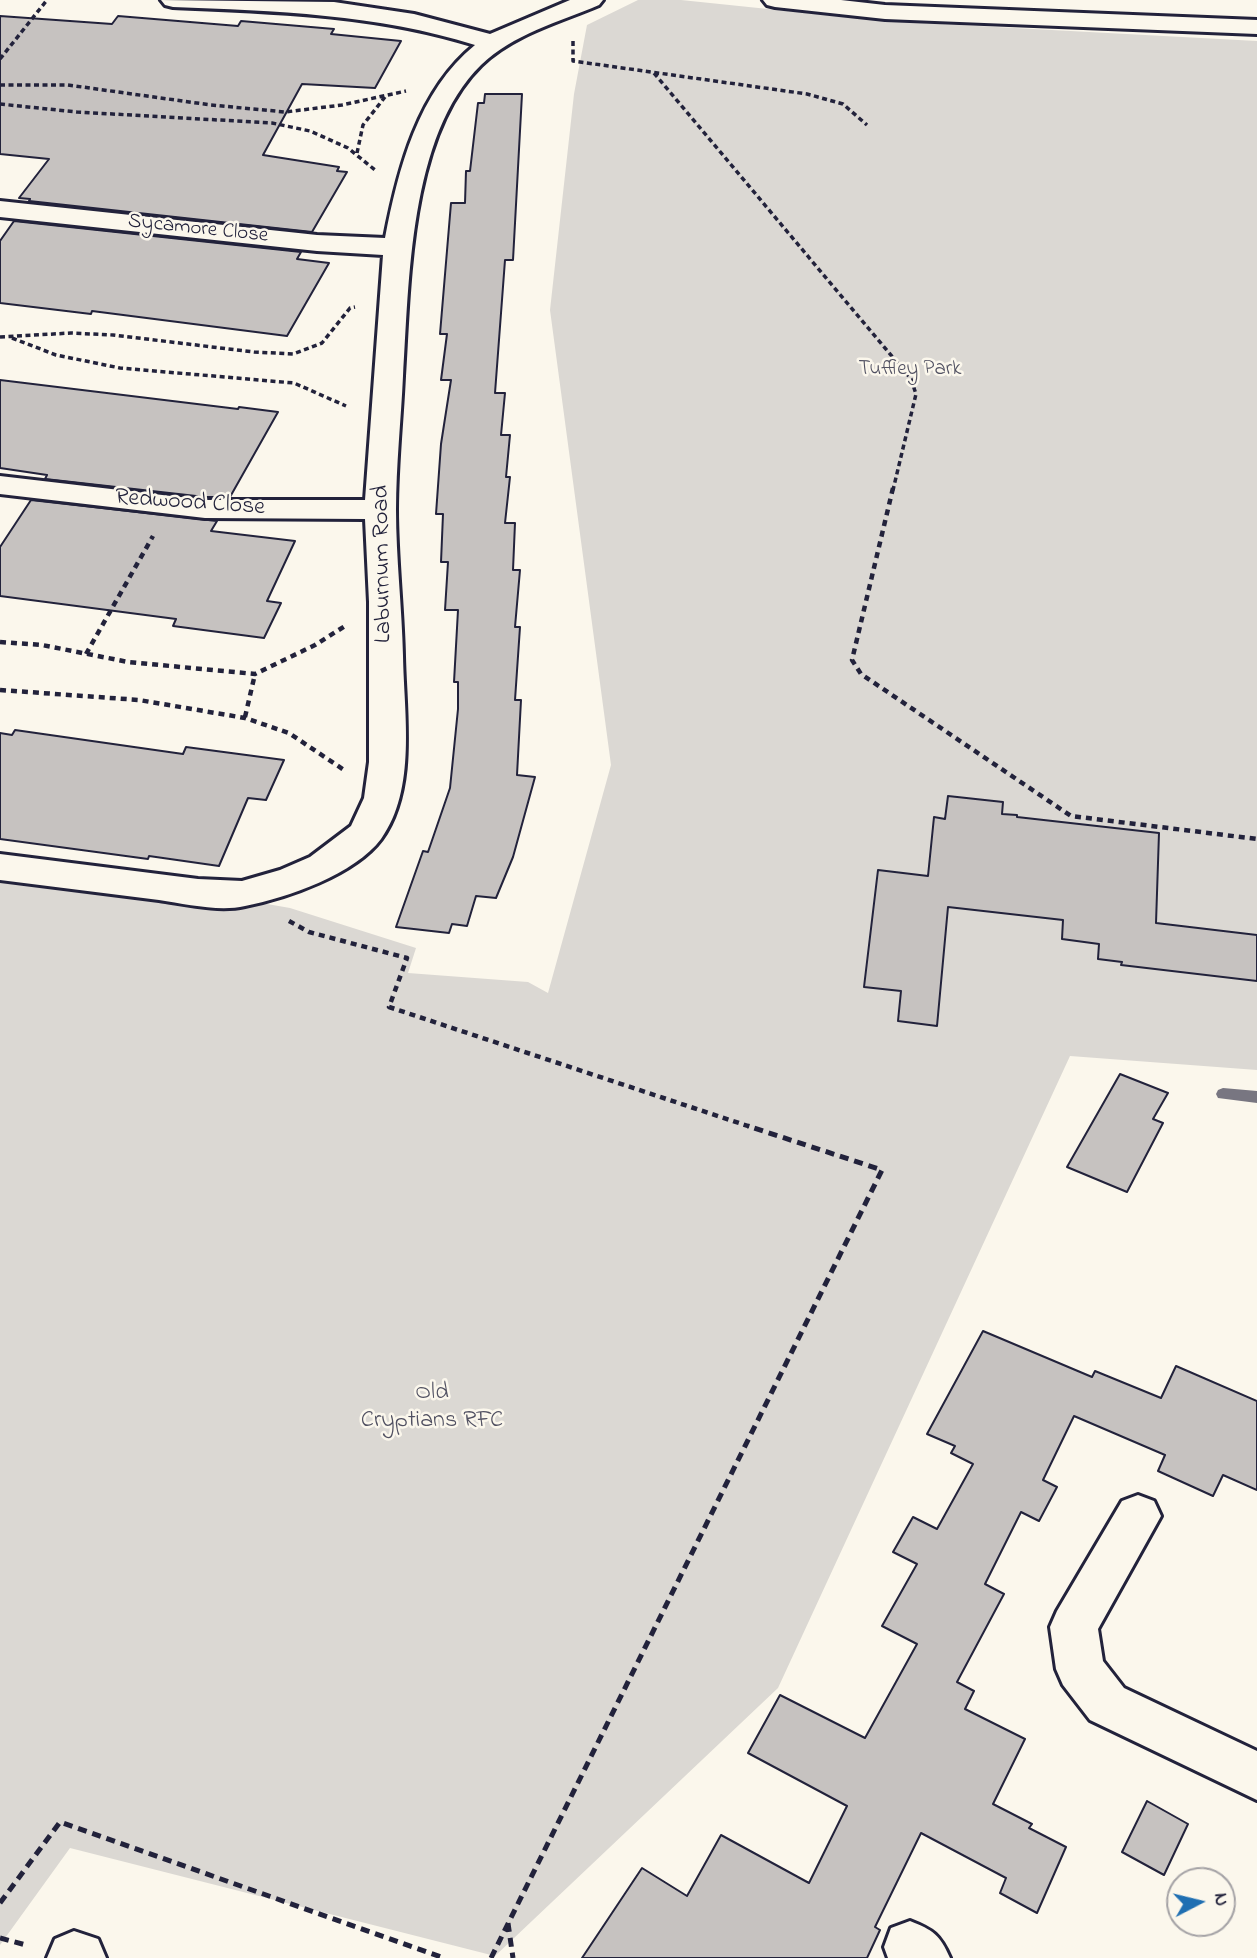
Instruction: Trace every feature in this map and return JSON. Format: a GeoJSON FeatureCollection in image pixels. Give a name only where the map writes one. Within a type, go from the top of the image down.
{"type":"FeatureCollection","features":[{"type":"Feature","properties":{"kind":"street"},"geometry":{"type":"LineString","coordinates":[[173,0],[310,6],[359,12],[467,34],[492,43]]}},
{"type":"Feature","properties":{"kind":"street","name":"Laburnum Road"},"geometry":{"type":"LineString","coordinates":[[0,867],[198,892],[242,894],[292,880],[323,866],[366,833],[382,798],[387,762],[385,602],[380,510],[400,232],[429,125],[460,72],[492,43],[591,0]]}},
{"type":"Feature","properties":{"kind":"street"},"geometry":{"type":"LineString","coordinates":[[775,0],[885,12],[1126,11],[1257,27]]}},
{"type":"Feature","properties":{"kind":"street","name":"Sycamore Close"},"geometry":{"type":"LineString","coordinates":[[0,209],[317,243],[400,232]]}},
{"type":"Feature","properties":{"kind":"street","name":"Redwood Close"},"geometry":{"type":"LineString","coordinates":[[0,485],[205,509],[380,510]]}},
{"type":"Feature","properties":{"kind":"street"},"geometry":{"type":"LineString","coordinates":[[1138,1516],[1074,1627],[1080,1669],[1107,1704],[1257,1776]]}},
{"type":"Feature","properties":{"kind":"street"},"geometry":{"type":"LineString","coordinates":[[74,1958],[79,1958]]}},
{"type":"Feature","properties":{"kind":"path"},"geometry":{"type":"LineString","coordinates":[[0,59],[47,0]]}},
{"type":"Feature","properties":{"kind":"path"},"geometry":{"type":"LineString","coordinates":[[550,18],[574,26],[573,61],[713,83],[778,89],[827,99],[843,104],[867,125]]}},
{"type":"Feature","properties":{"kind":"path"},"geometry":{"type":"LineString","coordinates":[[0,85],[68,85],[211,105],[285,112],[386,97],[460,72]]}},
{"type":"Feature","properties":{"kind":"path"},"geometry":{"type":"LineString","coordinates":[[654,73],[911,379],[916,394],[852,660],[862,674],[1071,817],[1257,839]]}},
{"type":"Feature","properties":{"kind":"path"},"geometry":{"type":"LineString","coordinates":[[357,154],[363,125],[386,97]]}},
{"type":"Feature","properties":{"kind":"path"},"geometry":{"type":"LineString","coordinates":[[0,104],[77,112],[272,123],[310,131],[357,154],[373,166],[400,232]]}},
{"type":"Feature","properties":{"kind":"path"},"geometry":{"type":"LineString","coordinates":[[0,337],[71,333],[293,354],[322,343],[351,307],[394,301]]}},
{"type":"Feature","properties":{"kind":"path"},"geometry":{"type":"LineString","coordinates":[[11,338],[55,355],[120,368],[294,383],[386,422]]}},
{"type":"Feature","properties":{"kind":"path"},"geometry":{"type":"LineString","coordinates":[[86,654],[171,505]]}},
{"type":"Feature","properties":{"kind":"path"},"geometry":{"type":"LineString","coordinates":[[0,642],[42,645],[128,662],[255,674],[314,645],[385,602]]}},
{"type":"Feature","properties":{"kind":"path"},"geometry":{"type":"LineString","coordinates":[[245,718],[255,674]]}},
{"type":"Feature","properties":{"kind":"path"},"geometry":{"type":"LineString","coordinates":[[0,690],[139,700],[245,718],[289,733],[382,798]]}},
{"type":"Feature","properties":{"kind":"path"},"geometry":{"type":"LineString","coordinates":[[242,894],[309,932],[407,958],[389,1006],[882,1170],[491,1958]]}},
{"type":"Feature","properties":{"kind":"path"},"geometry":{"type":"LineString","coordinates":[[0,1903],[60,1822],[444,1958]]}},
{"type":"Feature","properties":{"kind":"path"},"geometry":{"type":"LineString","coordinates":[[508,1922],[513,1958]]}},
{"type":"Feature","properties":{"kind":"green space"},"geometry":{"type":"Polygon","coordinates":[[[638,0],[681,0],[884,21],[1257,41],[1257,1070],[1070,1056],[778,1688],[495,1956],[70,1848],[0,1945],[0,867],[198,892],[290,908],[416,948],[408,973],[528,982],[548,993],[611,765],[550,310],[574,94],[587,25],[638,0]]]}},
{"type":"Feature","properties":{"kind":"building"},"geometry":{"type":"Polygon","coordinates":[[[0,16],[112,24],[118,16],[238,26],[241,21],[334,29],[331,34],[401,41],[375,88],[302,84],[263,155],[339,167],[337,171],[347,172],[312,232],[19,198],[49,159],[0,154],[0,16]]]}},
{"type":"Feature","properties":{"kind":"building"},"geometry":{"type":"Polygon","coordinates":[[[485,94],[522,94],[513,260],[505,260],[495,393],[505,393],[501,435],[510,435],[506,477],[510,477],[505,523],[515,523],[513,570],[520,570],[515,627],[520,627],[515,700],[521,700],[517,775],[535,777],[513,857],[496,898],[476,896],[467,926],[452,924],[449,933],[396,927],[423,851],[428,852],[450,788],[458,709],[458,682],[454,682],[458,610],[445,610],[448,562],[441,562],[443,514],[436,514],[441,444],[451,380],[441,380],[447,334],[440,334],[451,203],[465,203],[466,171],[470,171],[478,103],[484,103],[485,94]]]}},
{"type":"Feature","properties":{"kind":"building"},"geometry":{"type":"Polygon","coordinates":[[[14,221],[301,252],[297,259],[329,263],[287,336],[92,311],[91,314],[0,303],[0,241],[14,221]]]}},
{"type":"Feature","properties":{"kind":"building"},"geometry":{"type":"Polygon","coordinates":[[[0,380],[278,412],[230,497],[205,497],[45,479],[47,475],[0,468],[0,380]]]}},
{"type":"Feature","properties":{"kind":"building"},"geometry":{"type":"Polygon","coordinates":[[[31,500],[217,521],[211,531],[295,541],[267,601],[281,603],[264,638],[173,626],[176,619],[0,596],[0,547],[31,500]]]}},
{"type":"Feature","properties":{"kind":"building"},"geometry":{"type":"Polygon","coordinates":[[[15,730],[183,754],[186,747],[284,760],[266,800],[248,798],[219,866],[149,856],[148,859],[0,839],[0,733],[12,735],[15,730]]]}},
{"type":"Feature","properties":{"kind":"building"},"geometry":{"type":"Polygon","coordinates":[[[948,796],[1003,802],[1002,814],[1017,817],[1159,833],[1156,923],[1257,935],[1257,981],[1121,965],[1122,962],[1098,959],[1099,944],[1062,939],[1063,920],[948,907],[937,1026],[898,1021],[901,991],[864,987],[878,870],[928,876],[934,817],[945,819],[948,796]]]}},
{"type":"Feature","properties":{"kind":"building"},"geometry":{"type":"Polygon","coordinates":[[[1120,1074],[1168,1093],[1153,1119],[1163,1123],[1127,1192],[1067,1167],[1120,1074]]]}},
{"type":"Feature","properties":{"kind":"building"},"geometry":{"type":"Polygon","coordinates":[[[983,1331],[1092,1377],[1095,1371],[1161,1398],[1176,1366],[1257,1401],[1257,1490],[1223,1475],[1213,1496],[1158,1471],[1165,1455],[1074,1416],[1043,1480],[1057,1487],[1039,1521],[1021,1512],[985,1584],[1004,1594],[957,1682],[974,1691],[965,1709],[1025,1739],[993,1804],[1032,1824],[1029,1828],[1066,1847],[1037,1913],[1000,1893],[1006,1878],[921,1833],[875,1927],[880,1930],[867,1958],[582,1958],[642,1868],[687,1896],[721,1835],[809,1883],[847,1806],[748,1753],[780,1695],[865,1738],[917,1644],[882,1626],[917,1564],[893,1552],[913,1517],[937,1529],[973,1464],[951,1453],[955,1446],[927,1434],[983,1331]]]}},
{"type":"Feature","properties":{"kind":"building"},"geometry":{"type":"Polygon","coordinates":[[[1147,1801],[1188,1824],[1164,1875],[1122,1852],[1147,1801]]]}},
{"type":"Feature","properties":{"kind":"waterway"},"geometry":{"type":"LineString","coordinates":[[1223,1094],[1257,1097]]}},
{"type":"Feature","properties":{"kind":"park label","name":"Tuffley Park"},"geometry":{"type":"Point","coordinates":[910,371]}},
{"type":"Feature","properties":{"kind":"park label","name":"Old Cryptians RFC"},"geometry":{"type":"Point","coordinates":[432,1408]}}]}
